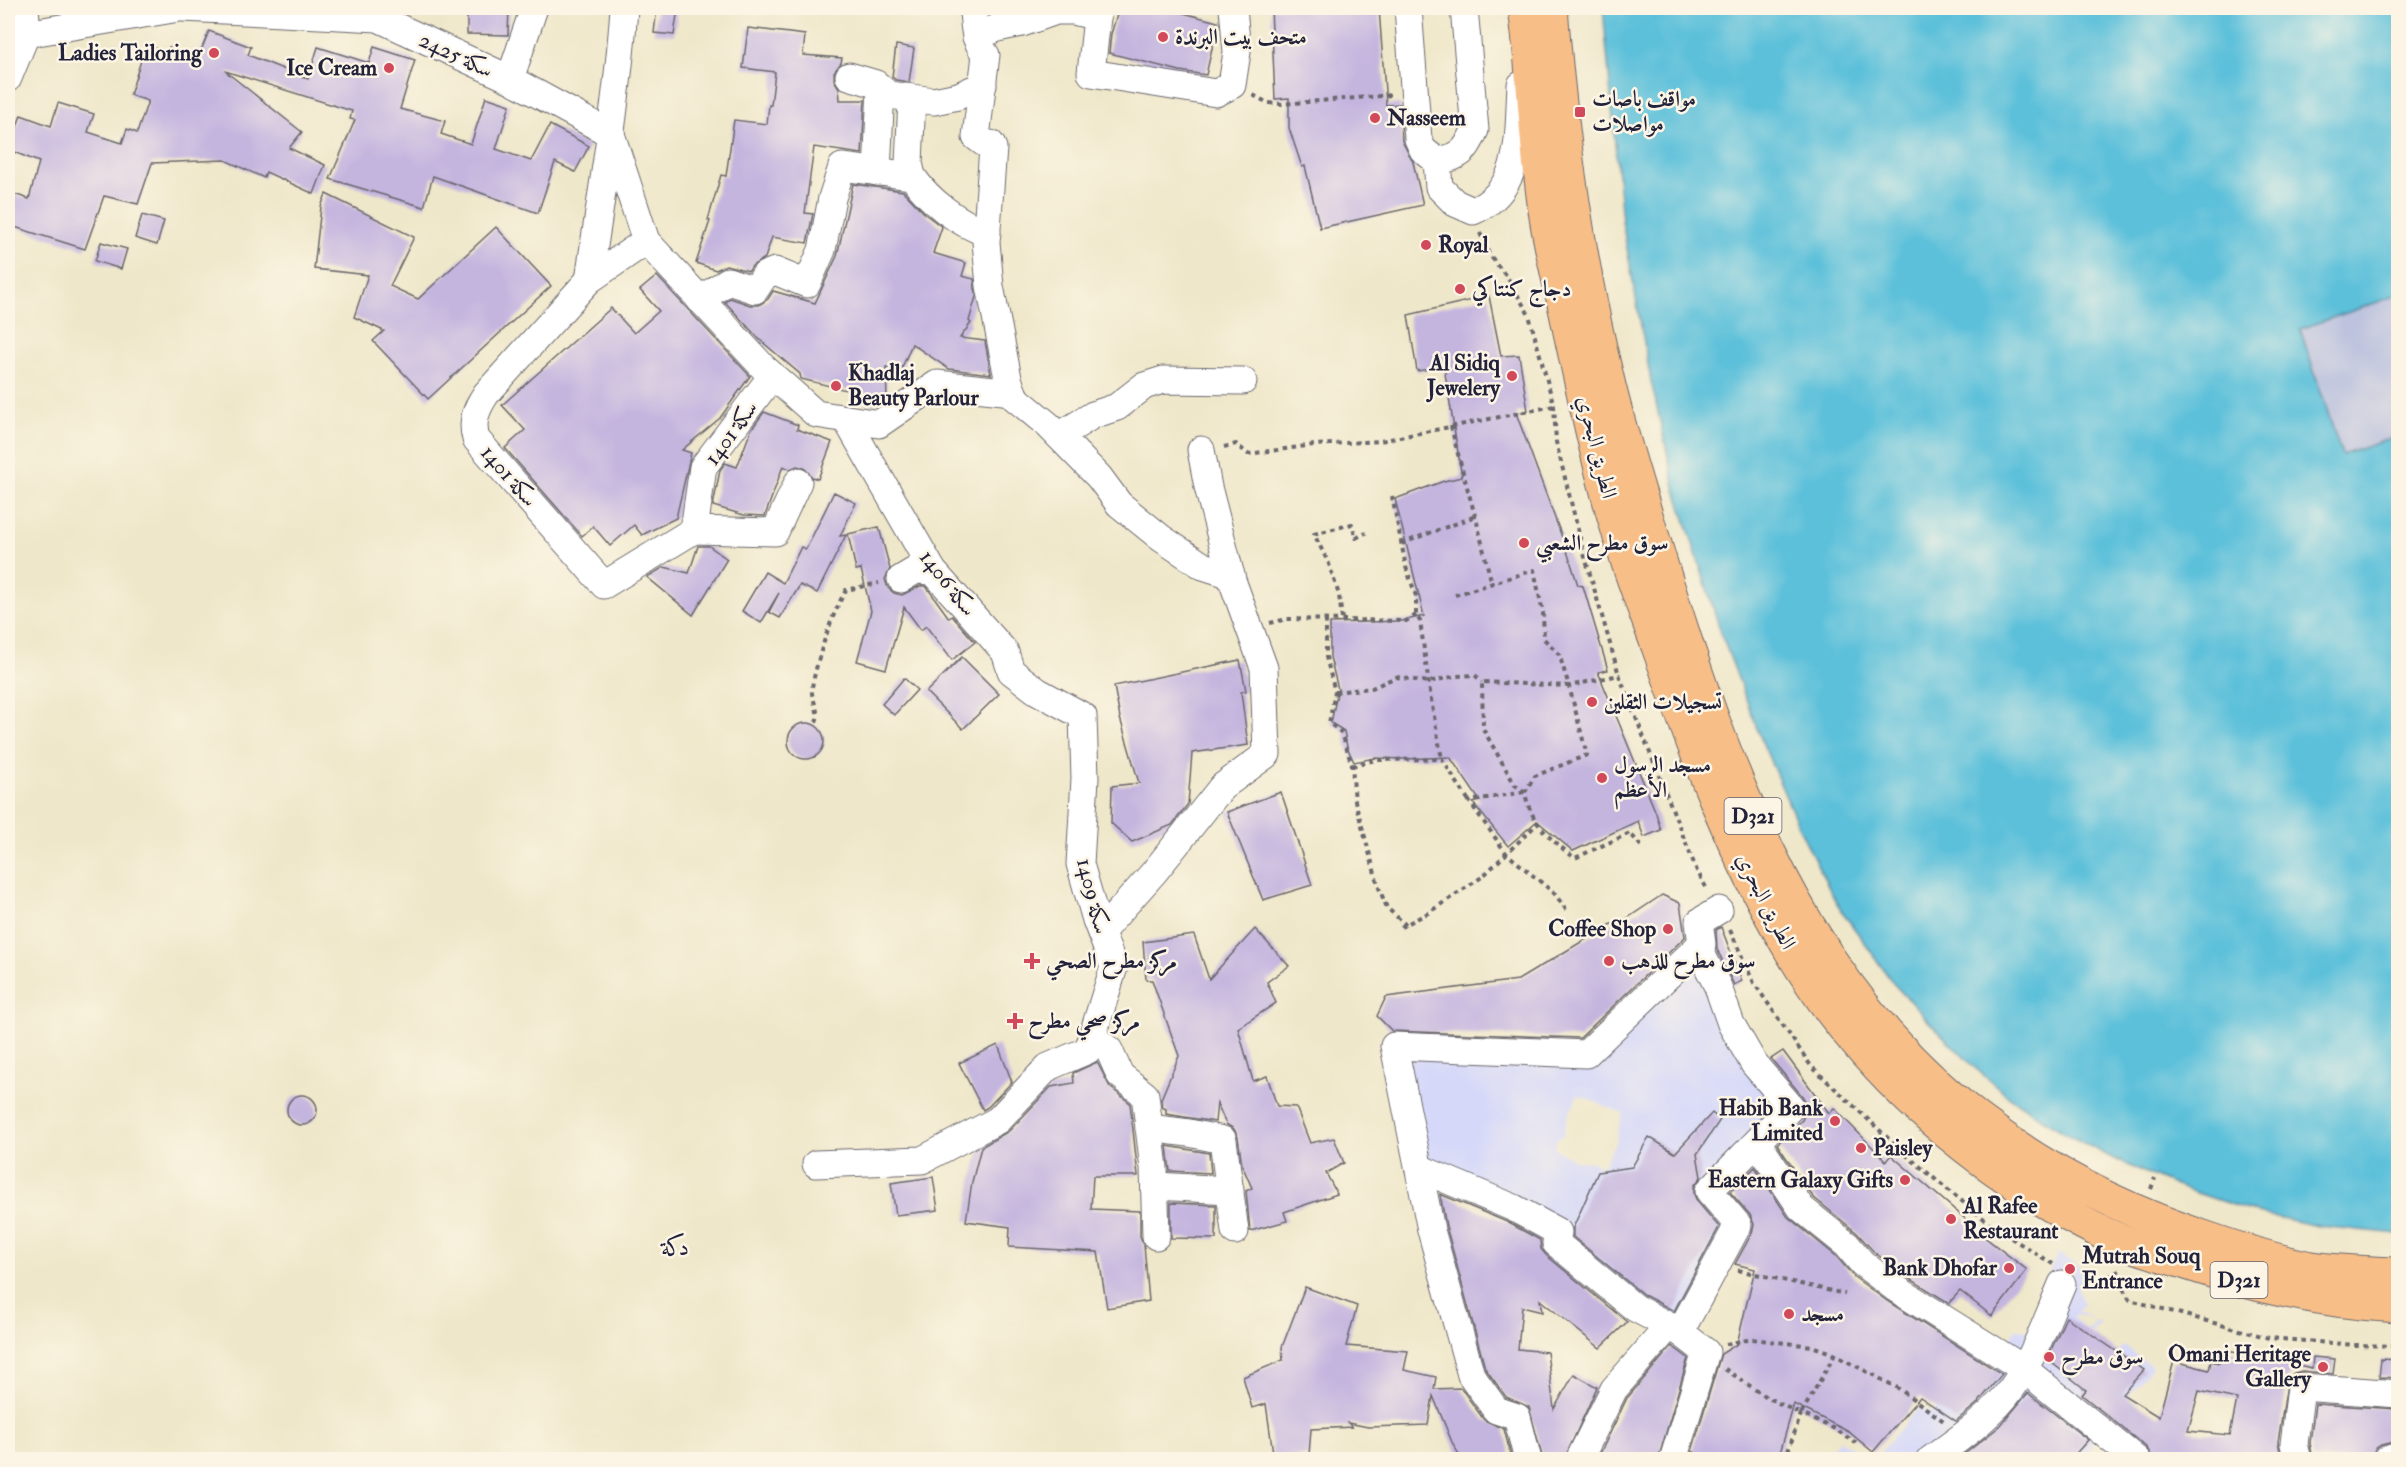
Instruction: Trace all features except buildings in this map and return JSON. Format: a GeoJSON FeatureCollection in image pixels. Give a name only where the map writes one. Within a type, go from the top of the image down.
{"type":"FeatureCollection","features":[{"type":"Feature","properties":{"kind":"main road","name":"الطريق البحري"},"geometry":{"type":"LineString","coordinates":[[1534,9],[1610,388],[1642,502],[1687,647],[1728,760],[1767,846],[1808,924],[1835,967],[1866,1010],[1903,1052],[1948,1095],[1988,1129],[2093,1193],[2157,1222],[2249,1253],[2308,1267],[2398,1274]]}},
{"type":"Feature","properties":{"kind":"main road","name":"الطريق البحري"},"geometry":{"type":"LineString","coordinates":[[1534,9],[1547,221],[1585,403],[1619,534],[1670,681],[1710,786],[1754,882],[1796,959],[1833,1013],[1869,1059],[1918,1109],[2026,1191],[2086,1225],[2143,1249],[2237,1280],[2363,1305],[2398,1306]]}},
{"type":"Feature","properties":{"kind":"street","name":"سكة 2425"},"geometry":{"type":"LineString","coordinates":[[20,25],[181,8],[377,13],[510,79],[611,134]]}},
{"type":"Feature","properties":{"kind":"street"},"geometry":{"type":"LineString","coordinates":[[510,79],[534,8]]}},
{"type":"Feature","properties":{"kind":"street"},"geometry":{"type":"LineString","coordinates":[[588,280],[611,134],[624,8]]}},
{"type":"Feature","properties":{"kind":"street"},"geometry":{"type":"LineString","coordinates":[[974,8],[974,32],[979,46],[986,55],[976,137],[984,143],[991,144],[994,155],[986,242],[990,286],[1008,378],[1014,397],[1059,436],[1099,477],[1127,511],[1161,538],[1203,566],[1231,575]]}},
{"type":"Feature","properties":{"kind":"street"},"geometry":{"type":"LineString","coordinates":[[976,37],[997,27],[1022,23],[1056,11],[1097,12],[1091,72],[1216,93],[1232,85],[1237,52],[1233,8]]}},
{"type":"Feature","properties":{"kind":"street"},"geometry":{"type":"LineString","coordinates":[[1408,8],[1418,139],[1423,150],[1437,161],[1439,187],[1455,203],[1473,211],[1488,205],[1510,179],[1517,151],[1534,9]]}},
{"type":"Feature","properties":{"kind":"street"},"geometry":{"type":"LineString","coordinates":[[1437,161],[1453,158],[1468,147],[1475,130],[1464,8]]}},
{"type":"Feature","properties":{"kind":"street"},"geometry":{"type":"LineString","coordinates":[[8,78],[20,25]]}},
{"type":"Feature","properties":{"kind":"street"},"geometry":{"type":"LineString","coordinates":[[849,76],[876,84],[889,95],[934,101],[958,96],[983,85]]}},
{"type":"Feature","properties":{"kind":"street"},"geometry":{"type":"LineString","coordinates":[[876,171],[882,89]]}},
{"type":"Feature","properties":{"kind":"street"},"geometry":{"type":"LineString","coordinates":[[912,98],[909,163],[912,176],[923,192],[956,218],[987,233]]}},
{"type":"Feature","properties":{"kind":"street"},"geometry":{"type":"LineString","coordinates":[[611,134],[646,241],[772,376],[816,414],[879,424],[937,384],[1013,392]]}},
{"type":"Feature","properties":{"kind":"street"},"geometry":{"type":"LineString","coordinates":[[700,300],[728,281],[755,290],[765,275],[775,271],[807,284],[822,250],[832,198],[842,167],[912,176]]}},
{"type":"Feature","properties":{"kind":"street","name":"1401 سكة"},"geometry":{"type":"LineString","coordinates":[[646,241],[588,280],[479,404],[473,427],[476,439],[604,585],[694,530]]}},
{"type":"Feature","properties":{"kind":"street","name":"سكة 1401"},"geometry":{"type":"LineString","coordinates":[[694,530],[704,468],[772,376]]}},
{"type":"Feature","properties":{"kind":"street"},"geometry":{"type":"LineString","coordinates":[[1059,436],[1093,416],[1117,407],[1144,386],[1163,381],[1243,381]]}},
{"type":"Feature","properties":{"kind":"street","name":"1406 سكة"},"geometry":{"type":"LineString","coordinates":[[846,419],[933,571],[1005,652],[1011,671],[1036,692],[1083,716]]}},
{"type":"Feature","properties":{"kind":"street"},"geometry":{"type":"LineString","coordinates":[[1101,932],[1155,871],[1222,787],[1267,754],[1264,668],[1231,575],[1208,487],[1211,449]]}},
{"type":"Feature","properties":{"kind":"street"},"geometry":{"type":"LineString","coordinates":[[694,530],[775,532],[798,482]]}},
{"type":"Feature","properties":{"kind":"street"},"geometry":{"type":"LineString","coordinates":[[901,579],[916,570],[933,571]]}},
{"type":"Feature","properties":{"kind":"street","name":"1409 سكة"},"geometry":{"type":"LineString","coordinates":[[1083,716],[1084,778],[1080,864],[1114,967],[1094,1038]]}},
{"type":"Feature","properties":{"kind":"street"},"geometry":{"type":"LineString","coordinates":[[1527,1460],[1517,1417],[1496,1410],[1471,1375],[1431,1230],[1394,1046],[1586,1054],[1702,944],[1699,922],[1719,910]]}},
{"type":"Feature","properties":{"kind":"street"},"geometry":{"type":"LineString","coordinates":[[1579,1460],[1614,1389],[1674,1329],[1717,1265],[1738,1225],[1709,1191],[1791,1107],[1754,1064],[1731,1024],[1718,987],[1698,947]]}},
{"type":"Feature","properties":{"kind":"street"},"geometry":{"type":"LineString","coordinates":[[816,1164],[922,1160],[998,1120],[1048,1067],[1088,1050],[1094,1038],[1109,1050],[1120,1075],[1145,1095],[1155,1186],[1156,1236]]}},
{"type":"Feature","properties":{"kind":"street"},"geometry":{"type":"LineString","coordinates":[[1149,1128],[1223,1140],[1235,1231]]}},
{"type":"Feature","properties":{"kind":"street"},"geometry":{"type":"LineString","coordinates":[[1757,1142],[1801,1208],[1847,1245],[1863,1264],[1895,1288],[2024,1369],[2137,1460]]}},
{"type":"Feature","properties":{"kind":"street"},"geometry":{"type":"LineString","coordinates":[[1419,1168],[1514,1208],[1558,1232],[1556,1243],[1635,1308],[1674,1329],[1706,1352],[1673,1460]]}},
{"type":"Feature","properties":{"kind":"street"},"geometry":{"type":"LineString","coordinates":[[1155,1186],[1230,1190]]}},
{"type":"Feature","properties":{"kind":"street"},"geometry":{"type":"LineString","coordinates":[[1930,1460],[1958,1440],[2005,1397],[2024,1369],[2062,1284]]}},
{"type":"Feature","properties":{"kind":"street"},"geometry":{"type":"LineString","coordinates":[[2298,1460],[2294,1444],[2301,1387],[2398,1395]]}},
{"type":"Feature","properties":{"kind":"street"},"geometry":{"type":"LineString","coordinates":[[2386,1460],[2398,1456]]}},
{"type":"Feature","properties":{"kind":"path"},"geometry":{"type":"LineString","coordinates":[[1232,85],[1268,103],[1282,104],[1415,93]]}},
{"type":"Feature","properties":{"kind":"path"},"geometry":{"type":"LineString","coordinates":[[1479,208],[1481,235],[1489,254],[1509,280],[1529,315],[1554,406],[1556,442],[1569,496],[1619,675]]}},
{"type":"Feature","properties":{"kind":"path"},"geometry":{"type":"LineString","coordinates":[[1211,449],[1236,444],[1248,454],[1314,445],[1380,441],[1554,406]]}},
{"type":"Feature","properties":{"kind":"path"},"geometry":{"type":"LineString","coordinates":[[1451,426],[1462,476],[1492,583]]}},
{"type":"Feature","properties":{"kind":"path"},"geometry":{"type":"LineString","coordinates":[[1392,496],[1416,596],[1416,615],[1422,632],[1428,682],[1442,759],[1506,854],[1554,893],[1568,912]]}},
{"type":"Feature","properties":{"kind":"path"},"geometry":{"type":"LineString","coordinates":[[1402,544],[1425,533],[1444,530],[1475,516]]}},
{"type":"Feature","properties":{"kind":"path"},"geometry":{"type":"LineString","coordinates":[[1342,619],[1340,595],[1329,564],[1314,534],[1352,524],[1356,538],[1366,533]]}},
{"type":"Feature","properties":{"kind":"path"},"geometry":{"type":"LineString","coordinates":[[1455,595],[1534,570],[1543,613],[1544,639],[1558,654],[1587,755],[1535,776],[1525,792],[1528,808],[1537,824],[1575,858],[1630,833],[1641,846]]}},
{"type":"Feature","properties":{"kind":"path"},"geometry":{"type":"LineString","coordinates":[[816,722],[818,717],[811,689],[834,611],[846,590],[901,579]]}},
{"type":"Feature","properties":{"kind":"path"},"geometry":{"type":"LineString","coordinates":[[1249,626],[1287,619],[1406,621],[1416,615]]}},
{"type":"Feature","properties":{"kind":"path"},"geometry":{"type":"LineString","coordinates":[[1326,620],[1326,657],[1335,692],[1329,723],[1342,733],[1352,766],[1355,801],[1379,888],[1387,908],[1406,925]]}},
{"type":"Feature","properties":{"kind":"path"},"geometry":{"type":"LineString","coordinates":[[1335,692],[1372,688],[1396,677],[1428,682],[1456,676],[1475,675],[1482,682],[1569,686],[1605,678]]}},
{"type":"Feature","properties":{"kind":"path"},"geometry":{"type":"LineString","coordinates":[[1482,682],[1483,729],[1515,785],[1525,792]]}},
{"type":"Feature","properties":{"kind":"path"},"geometry":{"type":"LineString","coordinates":[[1352,766],[1375,760],[1442,759]]}},
{"type":"Feature","properties":{"kind":"path"},"geometry":{"type":"LineString","coordinates":[[1469,801],[1525,792]]}},
{"type":"Feature","properties":{"kind":"path"},"geometry":{"type":"LineString","coordinates":[[1401,927],[1428,913],[1482,877],[1537,824]]}},
{"type":"Feature","properties":{"kind":"path"},"geometry":{"type":"LineString","coordinates":[[1717,1265],[1845,1294]]}},
{"type":"Feature","properties":{"kind":"path"},"geometry":{"type":"LineString","coordinates":[[2114,1273],[2130,1300],[2269,1338],[2398,1346]]}},
{"type":"Feature","properties":{"kind":"path"},"geometry":{"type":"LineString","coordinates":[[1718,1348],[1724,1344],[1752,1339],[1812,1346],[1898,1388],[1921,1406],[1934,1412],[1949,1425],[1958,1440]]}},
{"type":"Feature","properties":{"kind":"path"},"geometry":{"type":"LineString","coordinates":[[1785,1460],[1801,1414],[1834,1356]]}},
{"type":"Feature","properties":{"kind":"path"},"geometry":{"type":"LineString","coordinates":[[1721,1366],[1766,1398],[1835,1429],[1856,1443]]}},
{"type":"Feature","properties":{"kind":"shaded area"},"geometry":{"type":"Polygon","coordinates":[[[2398,295],[2398,436],[2342,455],[2300,328],[2398,295]]]}},
{"type":"Feature","properties":{"kind":"shaded area"},"geometry":{"type":"Polygon","coordinates":[[[1698,947],[1791,1107],[1709,1191],[1738,1225],[1678,1323],[1556,1243],[1418,1166],[1400,1050],[1586,1054],[1698,947]],[[1578,1095],[1567,1118],[1563,1135],[1556,1139],[1554,1148],[1577,1161],[1593,1162],[1602,1167],[1615,1143],[1623,1113],[1578,1095]]]}},
{"type":"Feature","properties":{"kind":"shaded area","name":"سوق مطرح"},"geometry":{"type":"Polygon","coordinates":[[[2058,1253],[2086,1271],[2078,1287],[2083,1305],[2077,1311],[2093,1317],[2075,1314],[2074,1318],[2087,1331],[2096,1320],[2100,1323],[2090,1334],[2092,1336],[2096,1333],[2096,1338],[2113,1357],[2124,1346],[2152,1367],[2110,1418],[2083,1459],[1873,1460],[1917,1409],[1934,1412],[1945,1387],[1993,1375],[2016,1328],[2028,1331],[2052,1278],[2049,1272],[2058,1253]]]}},
{"type":"Feature","properties":{"kind":"shaded area"},"geometry":{"type":"Polygon","coordinates":[[[1839,1440],[1871,1459],[1824,1459],[1839,1440]]]}},
{"type":"Feature","properties":{"kind":"water"},"geometry":{"type":"Polygon","coordinates":[[[1603,8],[2398,8],[2398,295],[2300,329],[2342,455],[2398,436],[2398,1234],[2318,1226],[2257,1213],[2173,1185],[2112,1158],[2061,1131],[2012,1099],[1974,1067],[1930,1023],[1893,983],[1837,904],[1802,834],[1763,744],[1722,636],[1675,487],[1651,381],[1622,221],[1603,8]]]}},
{"type":"Feature","properties":{"kind":"place","name":"متحف بيت البرندة"},"geometry":{"type":"Point","coordinates":[1163,37]}},
{"type":"Feature","properties":{"kind":"place","name":"Ladies Tailoring"},"geometry":{"type":"Point","coordinates":[214,53]}},
{"type":"Feature","properties":{"kind":"place","name":"Ice Cream"},"geometry":{"type":"Point","coordinates":[389,68]}},
{"type":"Feature","properties":{"kind":"place","name":"مواقف باصات مواصلات"},"geometry":{"type":"Point","coordinates":[1580,112]}},
{"type":"Feature","properties":{"kind":"place","name":"Nasseem"},"geometry":{"type":"Point","coordinates":[1375,118]}},
{"type":"Feature","properties":{"kind":"place","name":"Royal"},"geometry":{"type":"Point","coordinates":[1426,245]}},
{"type":"Feature","properties":{"kind":"place","name":"دجاج كنتاكي"},"geometry":{"type":"Point","coordinates":[1460,289]}},
{"type":"Feature","properties":{"kind":"place","name":"Al Sidiq Jewelery"},"geometry":{"type":"Point","coordinates":[1512,376]}},
{"type":"Feature","properties":{"kind":"place","name":"Khadlaj Beauty Parlour"},"geometry":{"type":"Point","coordinates":[836,386]}},
{"type":"Feature","properties":{"kind":"place","name":"سوق مطرح الشعبي"},"geometry":{"type":"Point","coordinates":[1524,543]}},
{"type":"Feature","properties":{"kind":"place","name":"تسجيلات الثقلين"},"geometry":{"type":"Point","coordinates":[1592,702]}},
{"type":"Feature","properties":{"kind":"place","name":"مسجد الرسول الأعظم"},"geometry":{"type":"Point","coordinates":[1602,778]}},
{"type":"Feature","properties":{"kind":"place","name":"Coffee Shop"},"geometry":{"type":"Point","coordinates":[1668,929]}},
{"type":"Feature","properties":{"kind":"place","name":"مركز مطرح الصحي"},"geometry":{"type":"Point","coordinates":[1032,961]}},
{"type":"Feature","properties":{"kind":"place","name":"سوق مطرح للذهب"},"geometry":{"type":"Point","coordinates":[1609,961]}},
{"type":"Feature","properties":{"kind":"place","name":"مركز صحي مطرح"},"geometry":{"type":"Point","coordinates":[1015,1021]}},
{"type":"Feature","properties":{"kind":"place","name":"Habib Bank Limited"},"geometry":{"type":"Point","coordinates":[1835,1121]}},
{"type":"Feature","properties":{"kind":"place","name":"Paisley"},"geometry":{"type":"Point","coordinates":[1861,1148]}},
{"type":"Feature","properties":{"kind":"place","name":"Eastern Galaxy Gifts"},"geometry":{"type":"Point","coordinates":[1905,1180]}},
{"type":"Feature","properties":{"kind":"place","name":"Al Rafee Restaurant"},"geometry":{"type":"Point","coordinates":[1951,1219]}},
{"type":"Feature","properties":{"kind":"place","name":"Bank Dhofar"},"geometry":{"type":"Point","coordinates":[2009,1268]}},
{"type":"Feature","properties":{"kind":"place","name":"Mutrah Souq Entrance"},"geometry":{"type":"Point","coordinates":[2070,1269]}},
{"type":"Feature","properties":{"kind":"place","name":"مسجد"},"geometry":{"type":"Point","coordinates":[1789,1314]}},
{"type":"Feature","properties":{"kind":"place","name":"سوق مطرح"},"geometry":{"type":"Point","coordinates":[2049,1357]}},
{"type":"Feature","properties":{"kind":"place","name":"Omani Heritage Gallery"},"geometry":{"type":"Point","coordinates":[2323,1367]}},
{"type":"Feature","properties":{"kind":"district","name":"دكة"},"geometry":{"type":"Point","coordinates":[675,1247]}}]}
